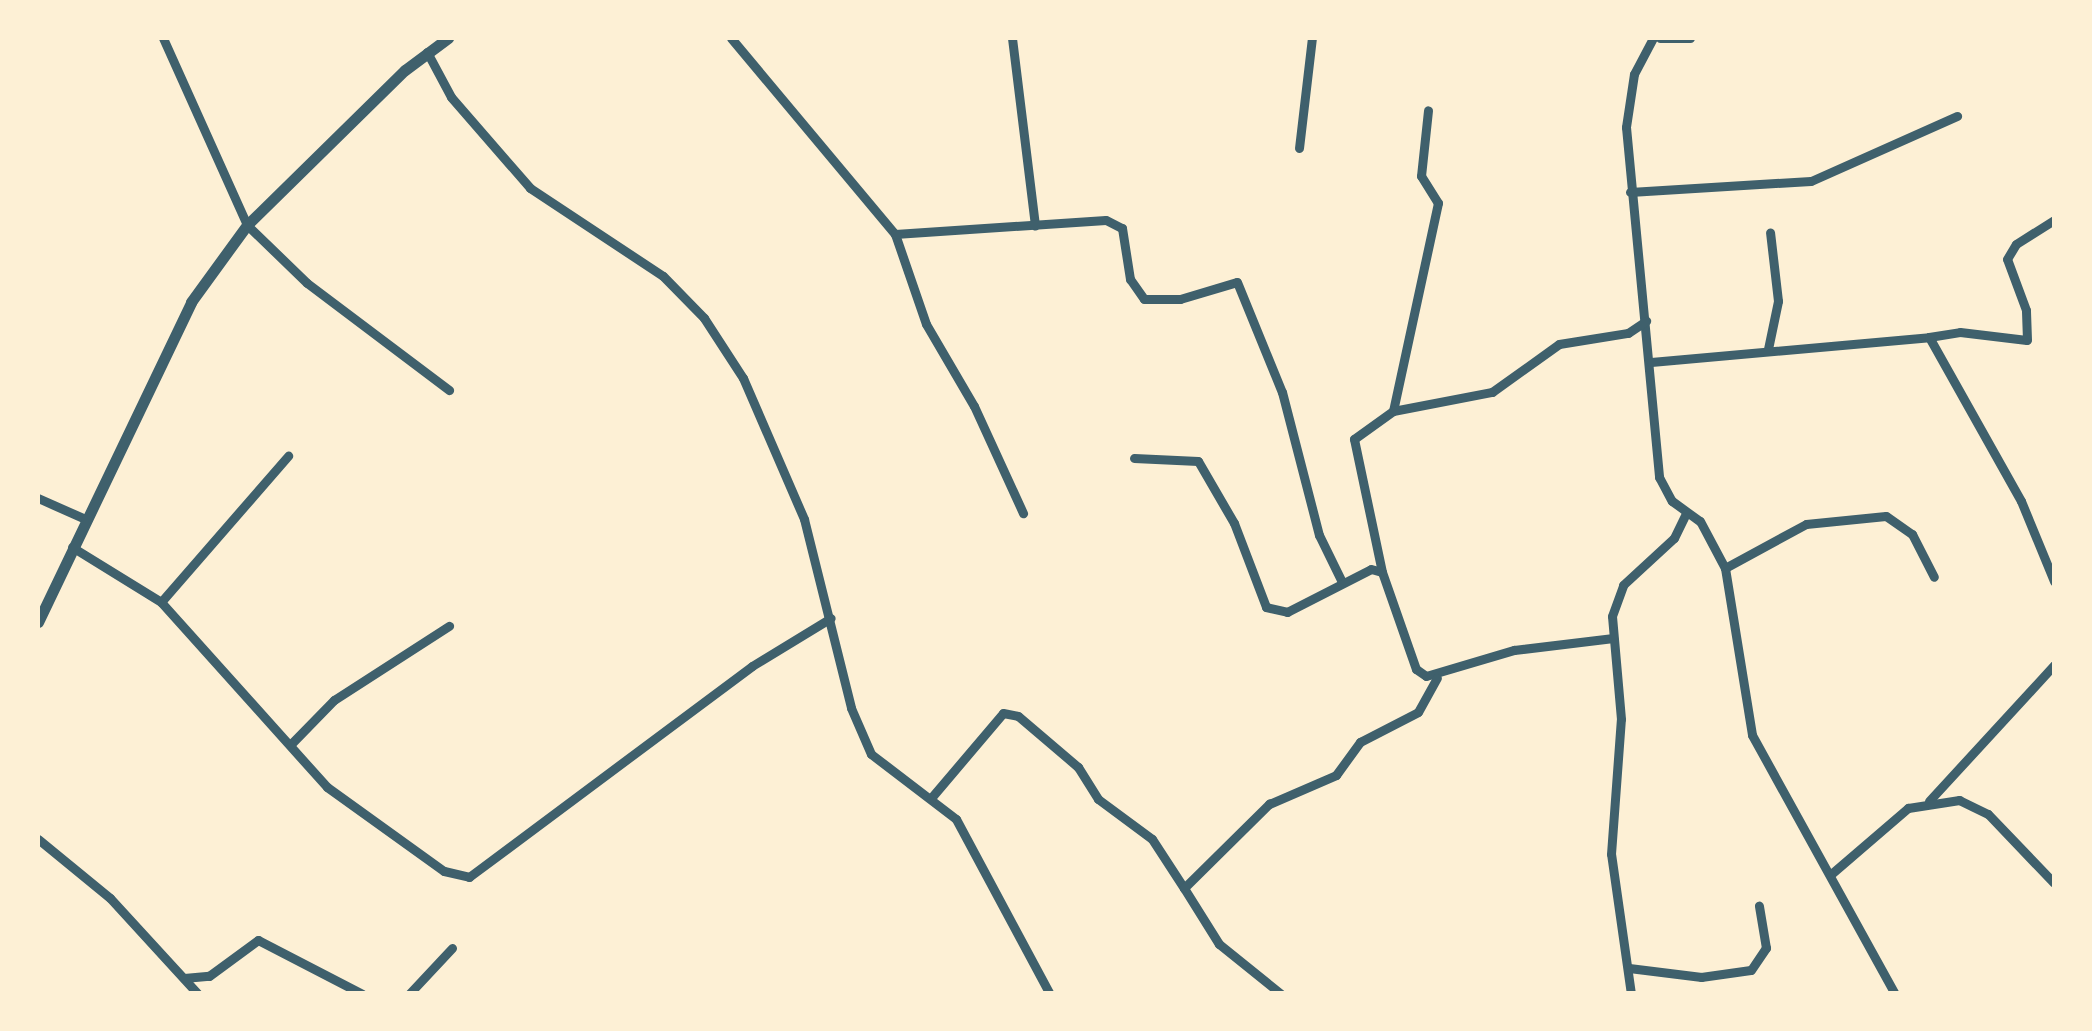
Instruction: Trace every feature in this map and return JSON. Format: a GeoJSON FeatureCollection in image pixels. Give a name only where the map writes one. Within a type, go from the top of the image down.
{"type":"FeatureCollection","features":[{"type":"Feature","properties":{"kind":"street"},"geometry":{"type":"LineString","coordinates":[[163,38],[248,224],[307,283],[449,390]]}},
{"type":"Feature","properties":{"kind":"street"},"geometry":{"type":"LineString","coordinates":[[38,622],[83,518],[192,302],[248,224],[427,52],[448,38]]}},
{"type":"Feature","properties":{"kind":"street"},"geometry":{"type":"LineString","coordinates":[[731,38],[895,234],[926,324],[974,406],[1023,514]]}},
{"type":"Feature","properties":{"kind":"street"},"geometry":{"type":"LineString","coordinates":[[1012,38],[1035,226]]}},
{"type":"Feature","properties":{"kind":"street"},"geometry":{"type":"LineString","coordinates":[[1300,148],[1312,38]]}},
{"type":"Feature","properties":{"kind":"street"},"geometry":{"type":"LineString","coordinates":[[1690,38],[1656,38],[1630,91],[1630,192],[1652,362],[1657,469],[1672,501],[1700,522],[1725,568],[1752,735],[1895,994]]}},
{"type":"Feature","properties":{"kind":"street"},"geometry":{"type":"LineString","coordinates":[[427,52],[451,97],[530,188],[662,276],[704,318],[743,378],[804,520],[851,708],[871,754],[890,775],[931,798],[956,819],[1050,994]]}},
{"type":"Feature","properties":{"kind":"street"},"geometry":{"type":"LineString","coordinates":[[1393,411],[1438,203],[1422,176],[1428,110]]}},
{"type":"Feature","properties":{"kind":"street"},"geometry":{"type":"LineString","coordinates":[[1630,192],[1811,181],[1958,116]]}},
{"type":"Feature","properties":{"kind":"street"},"geometry":{"type":"LineString","coordinates":[[1652,362],[1960,332],[2028,340],[2026,310],[2007,259],[2016,244],[2054,220]]}},
{"type":"Feature","properties":{"kind":"street"},"geometry":{"type":"LineString","coordinates":[[895,234],[1116,223],[1126,237],[1130,279],[1144,299],[1180,299],[1237,282],[1282,392],[1319,535],[1342,582]]}},
{"type":"Feature","properties":{"kind":"street"},"geometry":{"type":"LineString","coordinates":[[1768,349],[1778,301],[1770,232]]}},
{"type":"Feature","properties":{"kind":"street"},"geometry":{"type":"LineString","coordinates":[[1438,678],[1416,670],[1382,572],[1354,439],[1393,411],[1492,392],[1558,344],[1628,333],[1646,321]]}},
{"type":"Feature","properties":{"kind":"street"},"geometry":{"type":"LineString","coordinates":[[1929,338],[2021,501],[2054,582]]}},
{"type":"Feature","properties":{"kind":"street"},"geometry":{"type":"LineString","coordinates":[[161,602],[288,456]]}},
{"type":"Feature","properties":{"kind":"street"},"geometry":{"type":"LineString","coordinates":[[1134,458],[1198,460],[1234,523],[1266,607],[1287,612],[1370,570],[1382,572]]}},
{"type":"Feature","properties":{"kind":"street"},"geometry":{"type":"LineString","coordinates":[[38,498],[83,518]]}},
{"type":"Feature","properties":{"kind":"street"},"geometry":{"type":"LineString","coordinates":[[1631,994],[1610,854],[1621,719],[1612,616],[1623,586],[1674,538],[1686,513]]}},
{"type":"Feature","properties":{"kind":"street"},"geometry":{"type":"LineString","coordinates":[[1725,568],[1806,524],[1886,516],[1912,534],[1934,578]]}},
{"type":"Feature","properties":{"kind":"street"},"geometry":{"type":"LineString","coordinates":[[72,547],[161,602],[326,788],[444,871],[470,877],[752,666],[830,618]]}},
{"type":"Feature","properties":{"kind":"street"},"geometry":{"type":"LineString","coordinates":[[290,744],[334,700],[449,626]]}},
{"type":"Feature","properties":{"kind":"street"},"geometry":{"type":"LineString","coordinates":[[1184,888],[1269,804],[1336,775],[1360,742],[1418,712],[1438,678],[1514,650],[1613,638]]}},
{"type":"Feature","properties":{"kind":"street"},"geometry":{"type":"LineString","coordinates":[[1929,801],[2054,665]]}},
{"type":"Feature","properties":{"kind":"street"},"geometry":{"type":"LineString","coordinates":[[931,798],[1003,713],[1018,716],[1078,767],[1098,799],[1152,839],[1219,944],[1281,994]]}},
{"type":"Feature","properties":{"kind":"street"},"geometry":{"type":"LineString","coordinates":[[1830,874],[1908,808],[1929,801],[1959,800],[1988,814],[2054,883]]}},
{"type":"Feature","properties":{"kind":"street"},"geometry":{"type":"LineString","coordinates":[[38,838],[110,898],[198,994]]}},
{"type":"Feature","properties":{"kind":"street"},"geometry":{"type":"LineString","coordinates":[[1630,968],[1701,977],[1751,970],[1766,948],[1758,906]]}},
{"type":"Feature","properties":{"kind":"street"},"geometry":{"type":"LineString","coordinates":[[184,978],[209,976],[258,940],[362,994]]}},
{"type":"Feature","properties":{"kind":"street"},"geometry":{"type":"LineString","coordinates":[[409,994],[452,948]]}}]}
